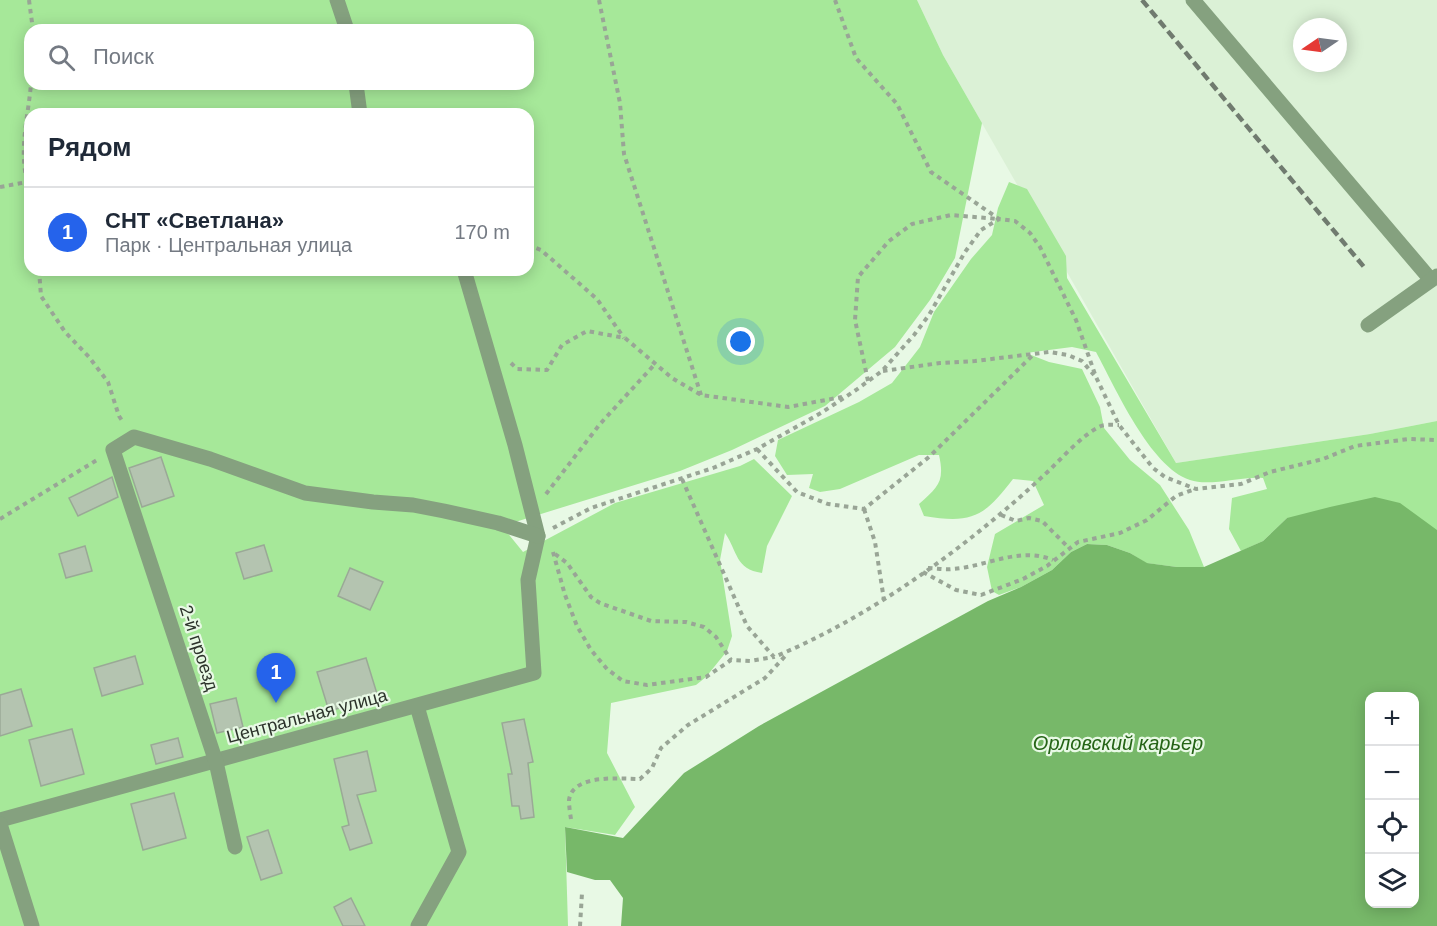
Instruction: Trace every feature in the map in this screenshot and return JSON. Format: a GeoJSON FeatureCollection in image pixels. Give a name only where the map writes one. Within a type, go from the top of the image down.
{"type":"FeatureCollection","features":[{"type":"Feature","properties":{"kind":"street"},"geometry":{"type":"LineString","coordinates":[[337,0],[345,24]]}},
{"type":"Feature","properties":{"kind":"street"},"geometry":{"type":"LineString","coordinates":[[1193,0],[1434,278],[1368,325]]}},
{"type":"Feature","properties":{"kind":"street"},"geometry":{"type":"LineString","coordinates":[[357,90],[359,108]]}},
{"type":"Feature","properties":{"kind":"street"},"geometry":{"type":"LineString","coordinates":[[466,276],[515,445],[538,536]]}},
{"type":"Feature","properties":{"kind":"street"},"geometry":{"type":"LineString","coordinates":[[115,456],[134,437],[210,459],[305,493],[413,505],[498,523],[538,536]]}},
{"type":"Feature","properties":{"kind":"street","name":"2-й проезд"},"geometry":{"type":"LineString","coordinates":[[115,456],[216,762],[235,847]]}},
{"type":"Feature","properties":{"kind":"street","name":"Центральная улица"},"geometry":{"type":"LineString","coordinates":[[0,822],[534,673],[528,580],[538,536]]}},
{"type":"Feature","properties":{"kind":"street"},"geometry":{"type":"LineString","coordinates":[[417,706],[459,852],[418,926]]}},
{"type":"Feature","properties":{"kind":"street"},"geometry":{"type":"LineString","coordinates":[[0,822],[32,926]]}},
{"type":"Feature","properties":{"kind":"path"},"geometry":{"type":"LineString","coordinates":[[29,0],[32,24]]}},
{"type":"Feature","properties":{"kind":"path"},"geometry":{"type":"LineString","coordinates":[[598,0],[620,103],[624,154],[701,395]]}},
{"type":"Feature","properties":{"kind":"path"},"geometry":{"type":"LineString","coordinates":[[835,0],[856,58],[897,104],[931,172],[999,219]]}},
{"type":"Feature","properties":{"kind":"path"},"geometry":{"type":"LineString","coordinates":[[27,108],[30,90]]}},
{"type":"Feature","properties":{"kind":"path"},"geometry":{"type":"LineString","coordinates":[[24,129],[24,147]]}},
{"type":"Feature","properties":{"kind":"path"},"geometry":{"type":"LineString","coordinates":[[0,187],[24,183]]}},
{"type":"Feature","properties":{"kind":"path"},"geometry":{"type":"LineString","coordinates":[[868,381],[855,320],[858,277],[889,241],[912,224],[951,215],[1015,221],[1030,233],[1040,247],[1076,320],[1096,377],[1119,425],[1153,468],[1178,483],[1196,489]]}},
{"type":"Feature","properties":{"kind":"path"},"geometry":{"type":"LineString","coordinates":[[731,660],[716,637],[704,627],[686,622],[651,621],[600,603],[591,597],[567,563],[544,546],[538,536],[591,508],[682,479],[757,449],[846,397],[882,371],[914,335],[929,315],[965,252],[981,230],[999,219]]}},
{"type":"Feature","properties":{"kind":"path"},"geometry":{"type":"LineString","coordinates":[[534,247],[541,250],[597,299],[625,338],[672,378],[701,395],[788,407],[846,397]]}},
{"type":"Feature","properties":{"kind":"path"},"geometry":{"type":"LineString","coordinates":[[39,276],[41,296],[65,332],[89,357],[108,382],[119,416],[134,437]]}},
{"type":"Feature","properties":{"kind":"path"},"geometry":{"type":"LineString","coordinates":[[510,362],[517,369],[547,370],[562,345],[587,331],[625,338]]}},
{"type":"Feature","properties":{"kind":"path"},"geometry":{"type":"LineString","coordinates":[[882,371],[1050,352],[1068,355],[1082,361],[1096,377]]}},
{"type":"Feature","properties":{"kind":"path"},"geometry":{"type":"LineString","coordinates":[[757,449],[797,492],[828,504],[864,509],[929,457],[1035,353]]}},
{"type":"Feature","properties":{"kind":"path"},"geometry":{"type":"LineString","coordinates":[[532,513],[600,424],[655,364]]}},
{"type":"Feature","properties":{"kind":"path"},"geometry":{"type":"LineString","coordinates":[[555,554],[565,595],[577,626],[591,650],[607,669],[622,681],[647,685],[706,677],[731,660],[750,661],[774,657],[789,651],[884,600],[1000,515],[1075,445],[1102,426],[1119,425]]}},
{"type":"Feature","properties":{"kind":"path"},"geometry":{"type":"LineString","coordinates":[[923,572],[956,590],[981,595],[1023,579],[1078,542],[1120,533],[1147,520],[1176,496],[1196,489],[1241,484],[1270,472],[1323,459],[1355,446],[1409,439],[1437,440]]}},
{"type":"Feature","properties":{"kind":"path"},"geometry":{"type":"LineString","coordinates":[[0,519],[115,456]]}},
{"type":"Feature","properties":{"kind":"path"},"geometry":{"type":"LineString","coordinates":[[682,479],[747,626],[774,657]]}},
{"type":"Feature","properties":{"kind":"path"},"geometry":{"type":"LineString","coordinates":[[864,509],[875,542],[884,600]]}},
{"type":"Feature","properties":{"kind":"path"},"geometry":{"type":"LineString","coordinates":[[1000,515],[1016,521],[1029,518],[1042,521],[1069,548]]}},
{"type":"Feature","properties":{"kind":"path"},"geometry":{"type":"LineString","coordinates":[[928,568],[953,569],[1009,556],[1035,556],[1053,560]]}},
{"type":"Feature","properties":{"kind":"path"},"geometry":{"type":"LineString","coordinates":[[571,819],[569,798],[576,787],[595,779],[640,779],[652,768],[661,748],[688,725],[765,678],[789,651]]}},
{"type":"Feature","properties":{"kind":"path"},"geometry":{"type":"LineString","coordinates":[[580,926],[582,893]]}},
{"type":"Feature","properties":{"kind":"shaded area"},"geometry":{"type":"Polygon","coordinates":[[[0,0],[917,0],[943,55],[982,123],[955,258],[930,300],[895,347],[825,406],[732,450],[680,471],[502,526],[523,552],[615,503],[740,466],[754,459],[792,496],[767,546],[762,573],[753,571],[742,564],[725,533],[720,560],[732,636],[727,651],[706,677],[696,685],[611,703],[607,753],[635,807],[615,835],[565,827],[568,926],[0,926],[0,0]]]}},
{"type":"Feature","properties":{"kind":"shaded area"},"geometry":{"type":"Polygon","coordinates":[[[917,0],[1437,0],[1437,421],[1370,434],[1176,463],[943,55],[917,0]]]}},
{"type":"Feature","properties":{"kind":"shaded area"},"geometry":{"type":"Polygon","coordinates":[[[1009,182],[1027,189],[1066,256],[1067,278],[1176,463],[1370,434],[1437,421],[1437,530],[1287,518],[1263,541],[1241,551],[1229,529],[1232,498],[1267,489],[1263,478],[1198,482],[1175,472],[1161,459],[1135,424],[1096,352],[1072,347],[1026,353],[1049,362],[1082,369],[1100,407],[1104,428],[1130,460],[1160,485],[1189,530],[1204,567],[1177,567],[1146,563],[1130,553],[1107,545],[1087,544],[1071,552],[1052,570],[1021,587],[999,595],[992,591],[987,567],[995,534],[1044,505],[1033,481],[1013,479],[985,510],[966,518],[954,519],[924,516],[919,504],[938,483],[941,472],[939,455],[919,455],[840,489],[820,492],[809,488],[813,474],[787,475],[775,456],[778,440],[859,402],[892,383],[920,347],[934,312],[971,259],[992,235],[998,208],[1009,182]]]}},
{"type":"Feature","properties":{"kind":"water","name":"Орловский карьер"},"geometry":{"type":"Polygon","coordinates":[[[1375,497],[1400,503],[1437,530],[1437,926],[621,926],[623,898],[610,880],[595,880],[567,872],[565,827],[623,838],[684,773],[759,726],[988,601],[1052,570],[1071,552],[1087,544],[1107,545],[1130,553],[1147,563],[1177,567],[1204,567],[1263,541],[1287,518],[1375,497]]]}},
{"type":"Feature","properties":{"kind":"building"},"geometry":{"type":"Polygon","coordinates":[[[161,457],[174,496],[142,507],[129,468],[161,457]]]}},
{"type":"Feature","properties":{"kind":"building"},"geometry":{"type":"Polygon","coordinates":[[[112,477],[118,497],[78,516],[69,498],[112,477]]]}},
{"type":"Feature","properties":{"kind":"building"},"geometry":{"type":"Polygon","coordinates":[[[264,545],[272,571],[244,579],[236,553],[264,545]]]}},
{"type":"Feature","properties":{"kind":"building"},"geometry":{"type":"Polygon","coordinates":[[[85,546],[92,571],[66,578],[59,554],[85,546]]]}},
{"type":"Feature","properties":{"kind":"building"},"geometry":{"type":"Polygon","coordinates":[[[350,568],[383,582],[370,610],[338,596],[350,568]]]}},
{"type":"Feature","properties":{"kind":"building"},"geometry":{"type":"Polygon","coordinates":[[[135,656],[143,684],[102,696],[94,668],[135,656]]]}},
{"type":"Feature","properties":{"kind":"building"},"geometry":{"type":"Polygon","coordinates":[[[366,658],[378,697],[329,711],[317,672],[366,658]]]}},
{"type":"Feature","properties":{"kind":"building"},"geometry":{"type":"Polygon","coordinates":[[[21,689],[32,726],[0,736],[0,695],[21,689]]]}},
{"type":"Feature","properties":{"kind":"building"},"geometry":{"type":"Polygon","coordinates":[[[236,698],[243,727],[217,733],[210,704],[236,698]]]}},
{"type":"Feature","properties":{"kind":"building"},"geometry":{"type":"Polygon","coordinates":[[[524,719],[533,762],[528,763],[534,817],[521,819],[519,806],[512,806],[508,774],[512,774],[502,723],[524,719]]]}},
{"type":"Feature","properties":{"kind":"building"},"geometry":{"type":"Polygon","coordinates":[[[72,729],[84,774],[41,786],[29,740],[72,729]]]}},
{"type":"Feature","properties":{"kind":"building"},"geometry":{"type":"Polygon","coordinates":[[[178,738],[183,757],[156,764],[151,745],[178,738]]]}},
{"type":"Feature","properties":{"kind":"building"},"geometry":{"type":"Polygon","coordinates":[[[367,751],[376,791],[357,795],[372,843],[350,850],[342,827],[349,825],[334,759],[367,751]]]}},
{"type":"Feature","properties":{"kind":"building"},"geometry":{"type":"Polygon","coordinates":[[[174,793],[186,838],[143,850],[131,804],[174,793]]]}},
{"type":"Feature","properties":{"kind":"building"},"geometry":{"type":"Polygon","coordinates":[[[268,830],[282,873],[261,880],[247,837],[268,830]]]}},
{"type":"Feature","properties":{"kind":"building"},"geometry":{"type":"Polygon","coordinates":[[[351,898],[365,926],[343,926],[334,907],[351,898]]]}},
{"type":"Feature","properties":{"kind":"railway"},"geometry":{"type":"LineString","coordinates":[[1142,0],[1364,267]]}},
{"type":"Feature","properties":{"kind":"place","name":"СНТ «Светлана»"},"geometry":{"type":"Point","coordinates":[276,703]}}]}
